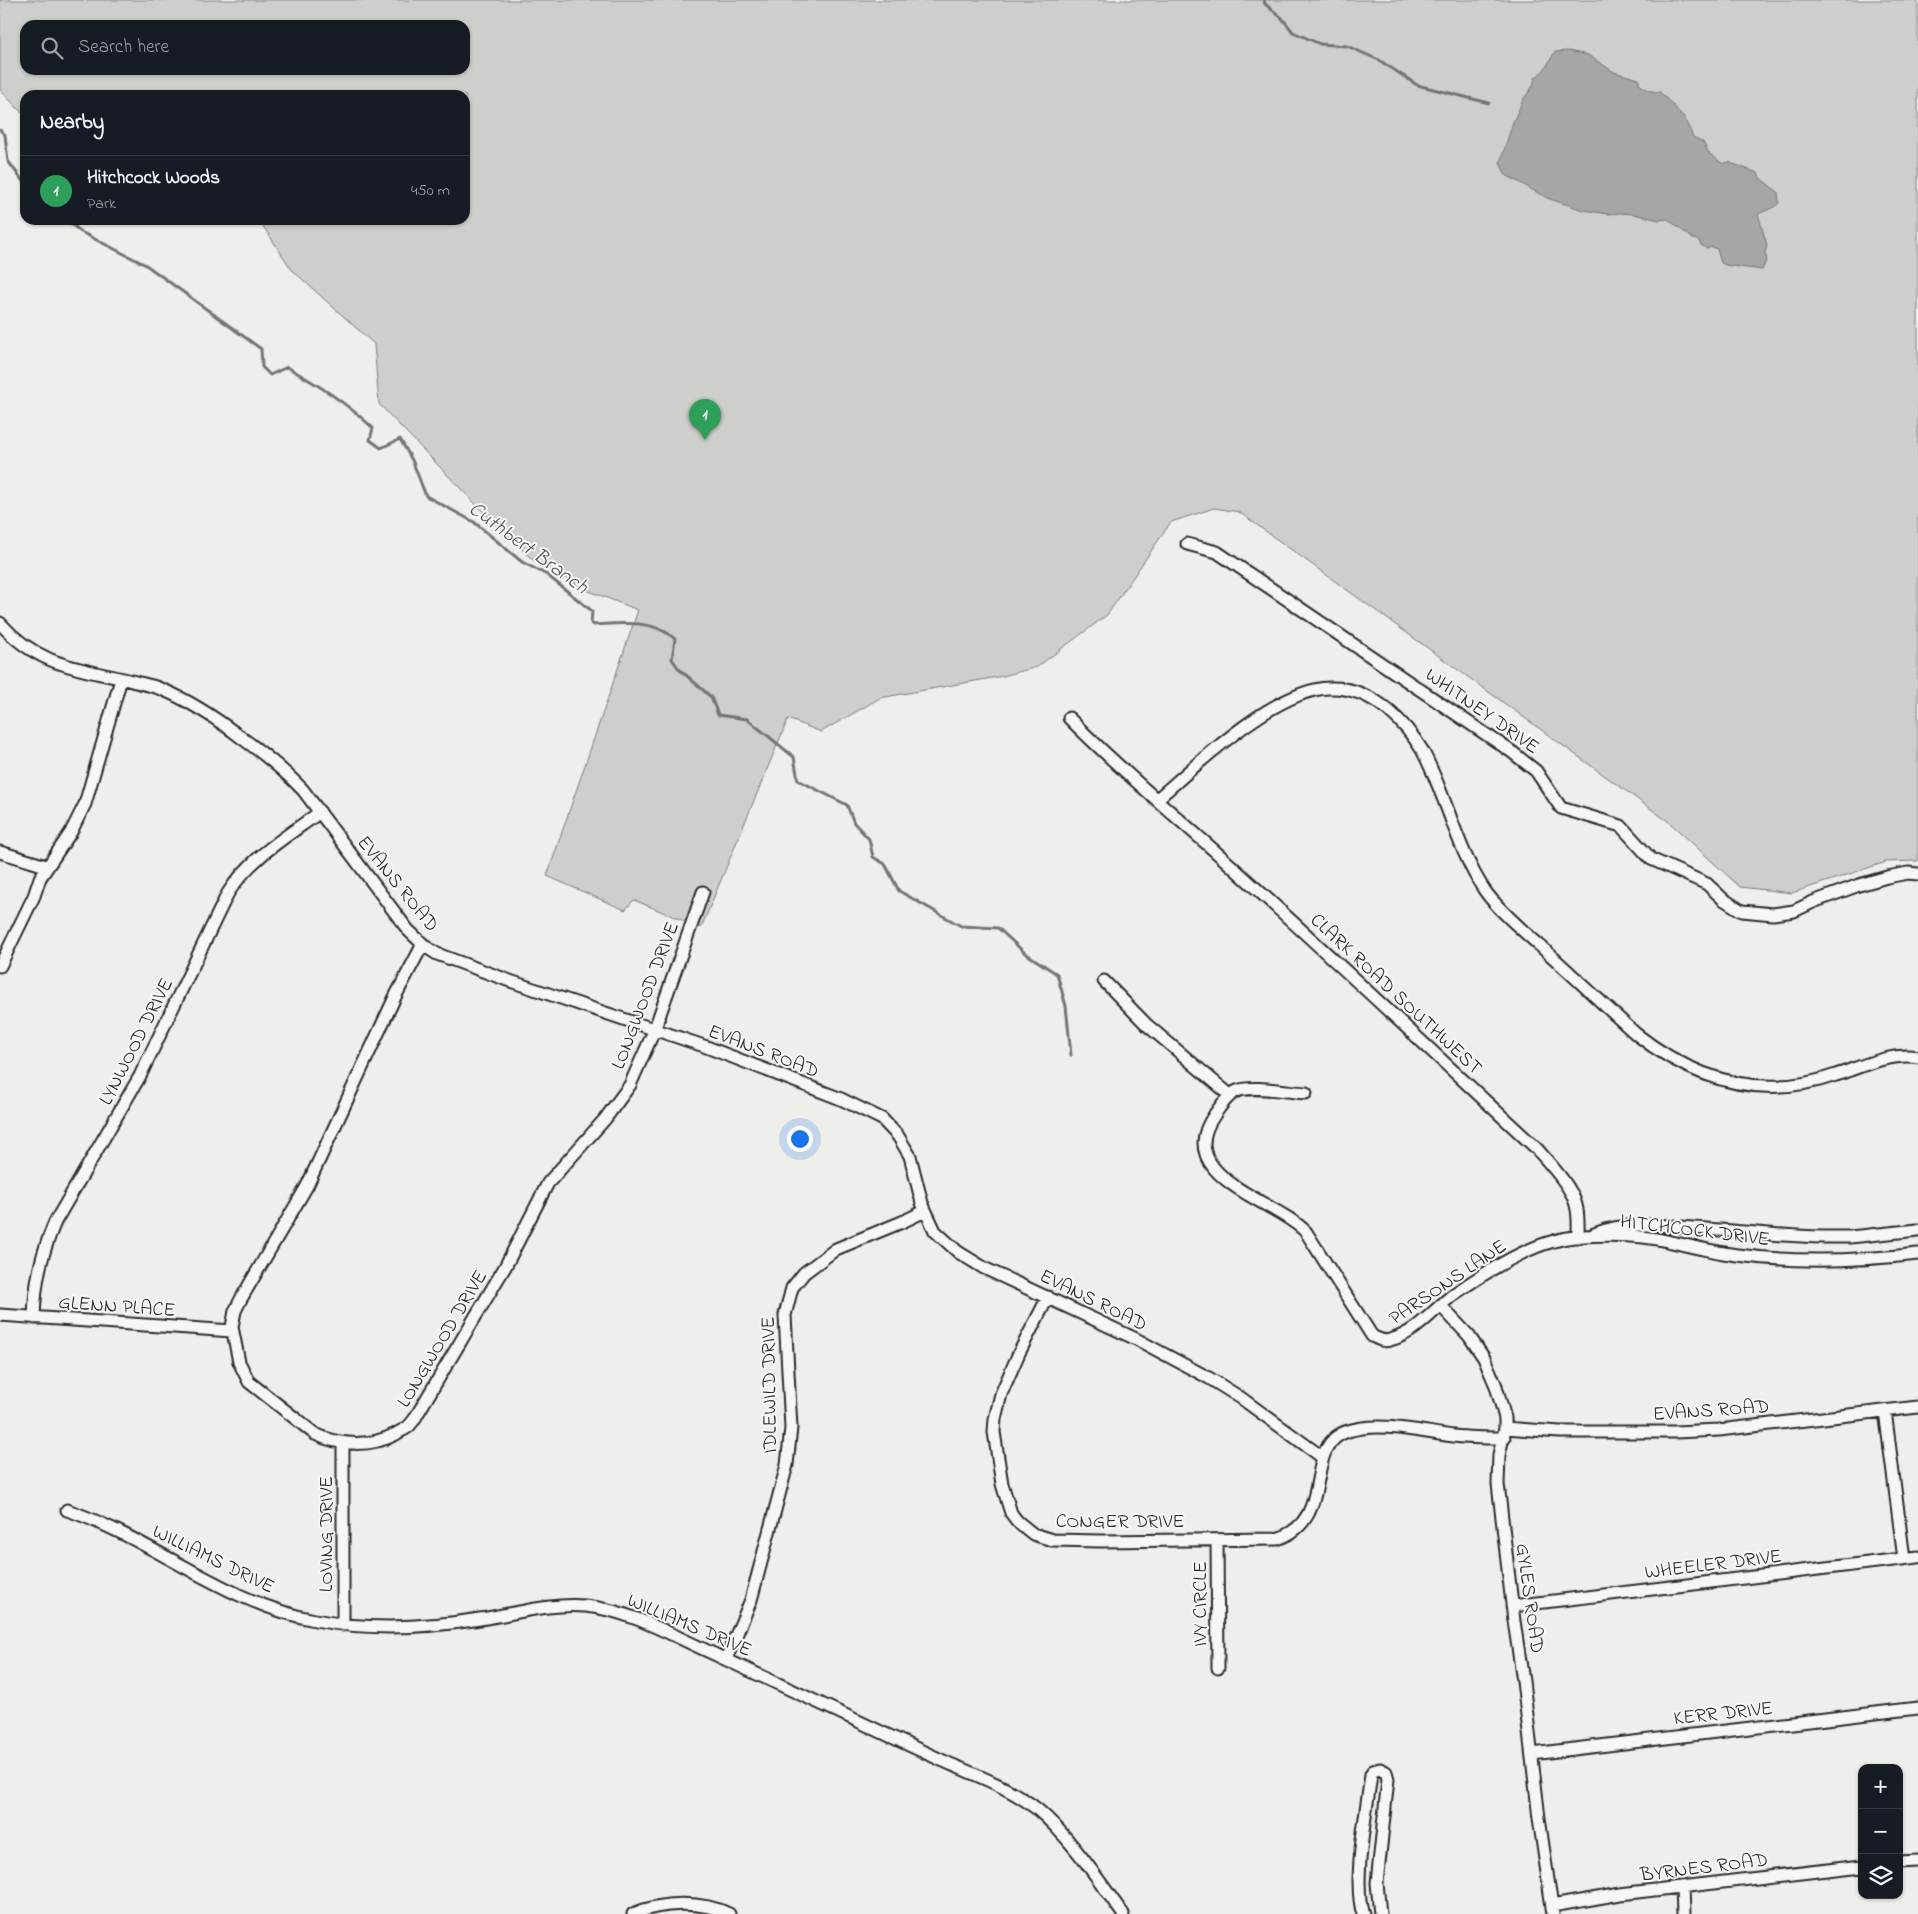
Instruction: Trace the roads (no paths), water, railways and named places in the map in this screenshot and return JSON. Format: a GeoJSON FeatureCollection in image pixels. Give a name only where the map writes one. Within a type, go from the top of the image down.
{"type":"FeatureCollection","features":[{"type":"Feature","properties":{"kind":"street","name":"WHITNEY DRIVE"},"geometry":{"type":"LineString","coordinates":[[1187,544],[1217,552],[1512,752],[1536,771],[1561,808],[1621,826],[1650,858],[1707,884],[1723,899],[1742,911],[1773,914],[1794,912],[1813,902],[1859,885],[1887,877],[1918,874]]}},
{"type":"Feature","properties":{"kind":"street","name":"EVANS ROAD"},"geometry":{"type":"LineString","coordinates":[[0,623],[20,642],[44,658],[72,668],[160,688],[197,707],[261,751],[283,769],[303,790],[408,930],[437,954],[704,1046],[841,1099],[882,1119],[898,1136],[910,1156],[925,1211],[935,1231],[958,1252],[984,1268],[1136,1339],[1209,1378],[1241,1398],[1322,1457],[1333,1440],[1341,1434],[1359,1429],[1406,1429],[1456,1436],[1560,1432],[1675,1432],[1719,1430],[1918,1407]]}},
{"type":"Feature","properties":{"kind":"street"},"geometry":{"type":"LineString","coordinates":[[0,966],[46,866],[70,832],[85,804],[121,679]]}},
{"type":"Feature","properties":{"kind":"street"},"geometry":{"type":"LineString","coordinates":[[1157,799],[1235,732],[1272,708],[1298,695],[1319,689],[1351,690],[1371,698],[1395,716],[1405,726],[1422,750],[1466,858],[1487,893],[1523,930],[1651,1046],[1675,1061],[1706,1076],[1755,1087],[1808,1084],[1874,1062],[1892,1058],[1918,1057]]}},
{"type":"Feature","properties":{"kind":"street","name":"CLARK ROAD SOUTHWEST"},"geometry":{"type":"LineString","coordinates":[[1069,718],[1104,754],[1157,799],[1323,949],[1537,1149],[1574,1199],[1584,1236]]}},
{"type":"Feature","properties":{"kind":"street","name":"LYNWOOD DRIVE"},"geometry":{"type":"LineString","coordinates":[[34,1318],[37,1278],[44,1249],[55,1222],[140,1076],[228,893],[237,879],[257,858],[320,812]]}},
{"type":"Feature","properties":{"kind":"street"},"geometry":{"type":"LineString","coordinates":[[0,852],[46,866]]}},
{"type":"Feature","properties":{"kind":"street","name":"LONGWOOD DRIVE"},"geometry":{"type":"LineString","coordinates":[[423,944],[395,997],[307,1186],[235,1311],[232,1331],[239,1362],[249,1382],[315,1434],[327,1440],[343,1443],[366,1442],[387,1438],[408,1427],[505,1267],[548,1183],[620,1099],[638,1069],[654,1030],[703,892]]}},
{"type":"Feature","properties":{"kind":"street"},"geometry":{"type":"LineString","coordinates":[[1104,980],[1146,1025],[1230,1095],[1242,1088],[1251,1087],[1306,1093]]}},
{"type":"Feature","properties":{"kind":"street","name":"PARSONS LANE"},"geometry":{"type":"LineString","coordinates":[[1230,1095],[1214,1116],[1206,1132],[1205,1148],[1211,1166],[1222,1178],[1277,1213],[1291,1219],[1306,1232],[1372,1336],[1386,1340],[1406,1334],[1454,1295],[1520,1254],[1552,1242],[1584,1236]]}},
{"type":"Feature","properties":{"kind":"street","name":"IDLEWILD DRIVE"},"geometry":{"type":"LineString","coordinates":[[726,1659],[751,1600],[787,1465],[790,1428],[785,1315],[792,1288],[804,1273],[836,1249],[925,1211]]}},
{"type":"Feature","properties":{"kind":"street","name":"HITCHCOCK DRIVE"},"geometry":{"type":"LineString","coordinates":[[1584,1236],[1612,1227],[1629,1225],[1660,1225],[1824,1237],[1850,1237],[1918,1230]]}},
{"type":"Feature","properties":{"kind":"street","name":"HITCHCOCK DRIVE"},"geometry":{"type":"LineString","coordinates":[[1584,1236],[1652,1239],[1737,1255],[1794,1260],[1855,1259],[1918,1254]]}},
{"type":"Feature","properties":{"kind":"street","name":"CONGER DRIVE"},"geometry":{"type":"LineString","coordinates":[[1048,1297],[1005,1386],[995,1419],[994,1432],[998,1466],[1011,1513],[1033,1534],[1052,1540],[1101,1541],[1277,1539],[1285,1537],[1298,1527],[1313,1506],[1322,1457]]}},
{"type":"Feature","properties":{"kind":"street","name":"GYLES ROAD"},"geometry":{"type":"LineString","coordinates":[[1441,1306],[1472,1341],[1487,1365],[1501,1400],[1504,1434],[1498,1484],[1552,1910]]}},
{"type":"Feature","properties":{"kind":"street","name":"GLENN PLACE"},"geometry":{"type":"LineString","coordinates":[[0,1315],[232,1331]]}},
{"type":"Feature","properties":{"kind":"street"},"geometry":{"type":"LineString","coordinates":[[1885,1411],[1904,1558]]}},
{"type":"Feature","properties":{"kind":"street","name":"LOVING DRIVE"},"geometry":{"type":"LineString","coordinates":[[343,1443],[343,1625]]}},
{"type":"Feature","properties":{"kind":"street","name":"WILLIAMS DRIVE"},"geometry":{"type":"LineString","coordinates":[[68,1510],[112,1528],[237,1594],[312,1620],[381,1628],[409,1627],[478,1620],[553,1606],[584,1606],[617,1612],[635,1618],[985,1779],[1021,1798],[1037,1809],[1064,1837],[1123,1914]]}},
{"type":"Feature","properties":{"kind":"street","name":"IVY CIRCLE"},"geometry":{"type":"LineString","coordinates":[[1217,1540],[1218,1668]]}},
{"type":"Feature","properties":{"kind":"street","name":"WHEELER DRIVE"},"geometry":{"type":"LineString","coordinates":[[1512,1606],[1918,1557]]}},
{"type":"Feature","properties":{"kind":"street","name":"KERR DRIVE"},"geometry":{"type":"LineString","coordinates":[[1532,1754],[1918,1708]]}},
{"type":"Feature","properties":{"kind":"street"},"geometry":{"type":"LineString","coordinates":[[1364,1914],[1360,1899],[1360,1867],[1371,1774],[1373,1771],[1380,1769],[1386,1772],[1388,1779],[1377,1883],[1380,1914]]}},
{"type":"Feature","properties":{"kind":"street"},"geometry":{"type":"LineString","coordinates":[[1903,1862],[1918,1862]]}},
{"type":"Feature","properties":{"kind":"street","name":"BYRNES ROAD"},"geometry":{"type":"LineString","coordinates":[[1552,1910],[1596,1898],[1858,1866]]}},
{"type":"Feature","properties":{"kind":"street"},"geometry":{"type":"LineString","coordinates":[[1682,1887],[1683,1914]]}},
{"type":"Feature","properties":{"kind":"street"},"geometry":{"type":"LineString","coordinates":[[633,1914],[655,1907],[681,1904],[711,1908],[729,1914]]}},
{"type":"Feature","properties":{"kind":"waterway"},"geometry":{"type":"LineString","coordinates":[[1264,0],[1265,4],[1282,18],[1293,32],[1320,44],[1347,46],[1379,60],[1417,85],[1489,103]]}},
{"type":"Feature","properties":{"kind":"waterway","name":"Cuthbert Branch"},"geometry":{"type":"LineString","coordinates":[[0,130],[5,135],[8,161],[20,177]]}},
{"type":"Feature","properties":{"kind":"waterway","name":"Cuthbert Branch"},"geometry":{"type":"LineString","coordinates":[[73,225],[81,232],[146,265],[261,349],[262,367],[270,375],[287,367],[342,402],[373,428],[370,440],[381,448],[400,439],[412,460],[426,496],[474,522],[522,562],[547,575],[592,611],[591,623],[594,625],[626,623],[647,625],[657,628],[675,639],[672,659],[679,669],[711,697],[718,715],[747,719],[794,757],[798,780],[847,805],[854,823],[869,839],[873,857],[885,864],[899,891],[961,926],[998,928],[1025,953],[1057,974],[1066,1006],[1071,1055]]}},
{"type":"Feature","properties":{"kind":"place","name":"Hitchcock Woods"},"geometry":{"type":"Point","coordinates":[705,440]}}]}
